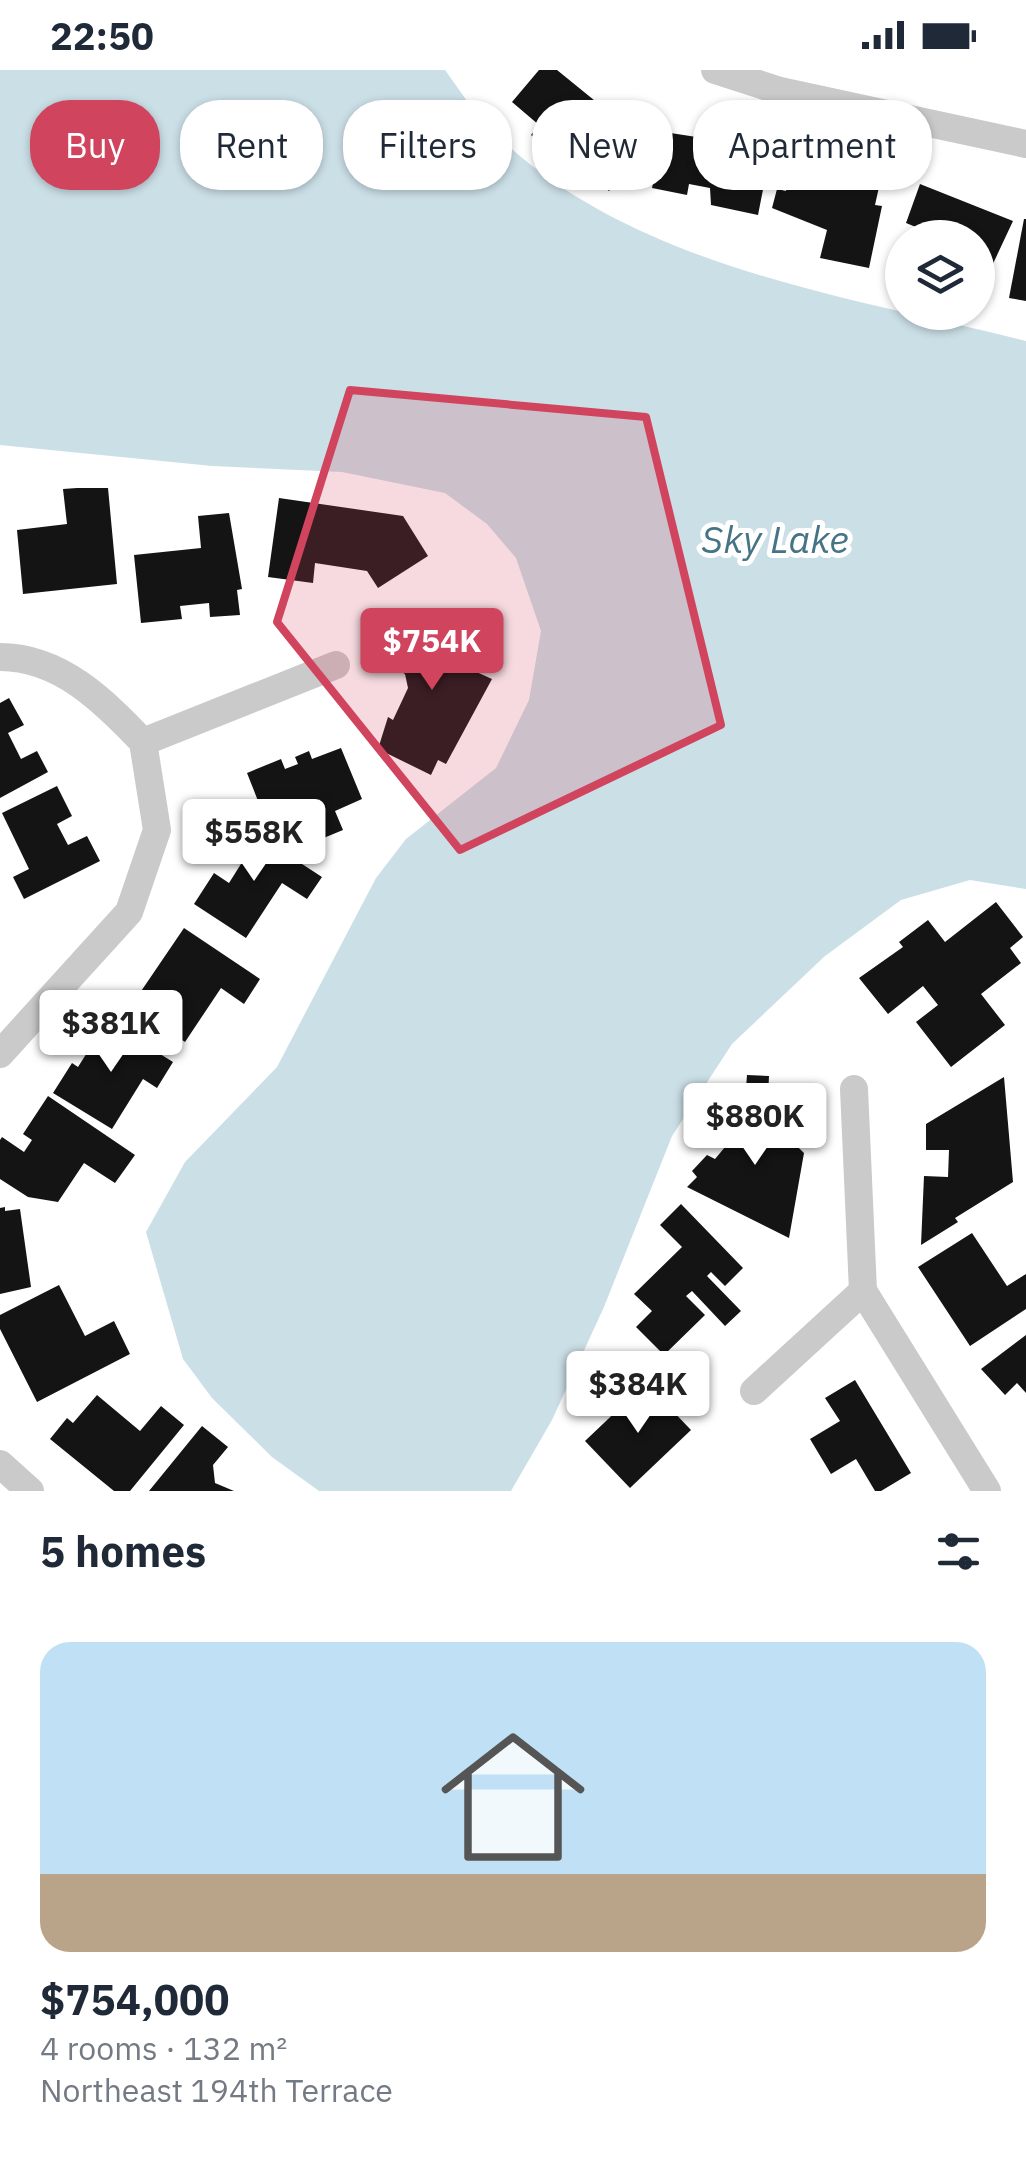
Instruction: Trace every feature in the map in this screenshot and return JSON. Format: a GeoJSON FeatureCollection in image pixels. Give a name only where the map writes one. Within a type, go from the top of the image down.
{"type":"FeatureCollection","features":[{"type":"Feature","properties":{"kind":"street"},"geometry":{"type":"LineString","coordinates":[[715,70],[780,91],[1026,144]]}},
{"type":"Feature","properties":{"kind":"street"},"geometry":{"type":"LineString","coordinates":[[0,656],[57,669],[106,703],[142,742],[157,830],[129,912],[0,1054]]}},
{"type":"Feature","properties":{"kind":"street"},"geometry":{"type":"LineString","coordinates":[[142,742],[336,664]]}},
{"type":"Feature","properties":{"kind":"street"},"geometry":{"type":"LineString","coordinates":[[854,1089],[863,1291],[988,1491]]}},
{"type":"Feature","properties":{"kind":"street"},"geometry":{"type":"LineString","coordinates":[[754,1391],[863,1291]]}},
{"type":"Feature","properties":{"kind":"street"},"geometry":{"type":"LineString","coordinates":[[0,1464],[30,1491]]}},
{"type":"Feature","properties":{"kind":"highlighted area"},"geometry":{"type":"Polygon","coordinates":[[[350,390],[646,417],[721,725],[460,850],[277,622],[350,390]]]}},
{"type":"Feature","properties":{"kind":"water","name":"Sky Lake"},"geometry":{"type":"Polygon","coordinates":[[[0,70],[445,70],[466,100],[343,100],[343,190],[512,190],[512,147],[532,165],[532,190],[569,190],[669,243],[740,269],[885,307],[885,330],[980,330],[1026,341],[1026,889],[970,880],[901,900],[825,956],[732,1044],[672,1136],[604,1307],[552,1420],[511,1491],[319,1491],[272,1457],[212,1398],[183,1359],[146,1232],[185,1162],[277,1067],[376,878],[406,839],[496,768],[529,700],[541,631],[516,558],[487,524],[445,493],[342,472],[212,466],[0,445],[0,70]]]}},
{"type":"Feature","properties":{"kind":"building"},"geometry":{"type":"Polygon","coordinates":[[[539,70],[557,70],[594,100],[532,100],[532,119],[512,102],[539,70]]]}},
{"type":"Feature","properties":{"kind":"building"},"geometry":{"type":"Polygon","coordinates":[[[673,133],[693,136],[693,185],[689,184],[687,195],[662,190],[673,190],[673,133]]]}},
{"type":"Feature","properties":{"kind":"building"},"geometry":{"type":"Polygon","coordinates":[[[932,189],[1013,221],[995,259],[995,220],[907,220],[918,190],[932,189]]]}},
{"type":"Feature","properties":{"kind":"building"},"geometry":{"type":"Polygon","coordinates":[[[710,190],[763,190],[758,215],[711,205],[710,190]]]}},
{"type":"Feature","properties":{"kind":"building"},"geometry":{"type":"Polygon","coordinates":[[[777,190],[878,190],[875,205],[882,206],[869,268],[820,258],[827,230],[772,208],[777,190]]]}},
{"type":"Feature","properties":{"kind":"building"},"geometry":{"type":"Polygon","coordinates":[[[1026,219],[1026,301],[1009,298],[1026,219]]]}},
{"type":"Feature","properties":{"kind":"building"},"geometry":{"type":"Polygon","coordinates":[[[108,488],[117,584],[23,594],[17,530],[67,524],[63,489],[108,488]]]}},
{"type":"Feature","properties":{"kind":"building"},"geometry":{"type":"Polygon","coordinates":[[[279,498],[403,516],[428,556],[378,588],[367,571],[315,563],[313,583],[268,577],[279,498]]]}},
{"type":"Feature","properties":{"kind":"building"},"geometry":{"type":"Polygon","coordinates":[[[229,513],[242,589],[237,590],[240,615],[210,617],[209,603],[180,606],[182,619],[141,623],[134,555],[201,548],[198,516],[229,513]]]}},
{"type":"Feature","properties":{"kind":"building"},"geometry":{"type":"Polygon","coordinates":[[[447,612],[450,629],[463,626],[472,670],[492,679],[446,764],[438,760],[431,775],[378,749],[388,717],[393,720],[408,688],[405,674],[396,669],[392,637],[408,635],[405,620],[447,612]]]}},
{"type":"Feature","properties":{"kind":"building"},"geometry":{"type":"Polygon","coordinates":[[[9,698],[24,725],[8,733],[21,759],[37,751],[48,772],[0,798],[0,703],[9,698]]]}},
{"type":"Feature","properties":{"kind":"building"},"geometry":{"type":"Polygon","coordinates":[[[341,748],[362,799],[335,811],[343,830],[309,844],[302,825],[289,830],[276,800],[260,806],[247,773],[281,759],[285,769],[298,764],[295,757],[309,751],[312,759],[341,748]]]}},
{"type":"Feature","properties":{"kind":"building"},"geometry":{"type":"Polygon","coordinates":[[[57,786],[72,816],[57,824],[68,845],[87,836],[100,861],[24,899],[13,877],[29,869],[2,813],[57,786]]]}},
{"type":"Feature","properties":{"kind":"building"},"geometry":{"type":"Polygon","coordinates":[[[245,827],[322,877],[307,899],[282,883],[246,938],[194,904],[214,873],[229,883],[246,856],[232,847],[245,827]]]}},
{"type":"Feature","properties":{"kind":"building"},"geometry":{"type":"Polygon","coordinates":[[[996,902],[1023,937],[1010,948],[1021,963],[981,994],[1005,1025],[951,1067],[916,1022],[938,1005],[923,986],[888,1014],[859,978],[903,947],[899,942],[928,920],[945,942],[996,902]]]}},
{"type":"Feature","properties":{"kind":"building"},"geometry":{"type":"Polygon","coordinates":[[[184,928],[260,979],[244,1004],[221,988],[185,1042],[131,1006],[184,928]]]}},
{"type":"Feature","properties":{"kind":"building"},"geometry":{"type":"Polygon","coordinates":[[[107,1021],[173,1062],[157,1088],[143,1079],[112,1129],[53,1093],[72,1063],[78,1067],[107,1021]]]}},
{"type":"Feature","properties":{"kind":"building"},"geometry":{"type":"Polygon","coordinates":[[[747,1075],[769,1076],[767,1117],[804,1153],[789,1238],[687,1187],[697,1177],[692,1171],[707,1155],[715,1159],[751,1116],[752,1101],[745,1101],[747,1075]]]}},
{"type":"Feature","properties":{"kind":"building"},"geometry":{"type":"Polygon","coordinates":[[[1004,1077],[1013,1182],[955,1218],[958,1222],[921,1245],[924,1176],[948,1177],[949,1150],[926,1150],[926,1124],[1004,1077]]]}},
{"type":"Feature","properties":{"kind":"building"},"geometry":{"type":"Polygon","coordinates":[[[48,1096],[135,1155],[115,1183],[84,1163],[58,1202],[28,1197],[0,1179],[0,1140],[2,1137],[24,1152],[32,1140],[23,1134],[48,1096]]]}},
{"type":"Feature","properties":{"kind":"building"},"geometry":{"type":"Polygon","coordinates":[[[681,1204],[743,1268],[725,1286],[711,1272],[707,1276],[741,1311],[725,1326],[692,1291],[686,1296],[705,1315],[664,1355],[636,1327],[652,1311],[634,1294],[682,1247],[660,1225],[681,1204]]]}},
{"type":"Feature","properties":{"kind":"building"},"geometry":{"type":"Polygon","coordinates":[[[5,1207],[5,1211],[20,1209],[31,1287],[0,1294],[0,1208],[5,1207]]]}},
{"type":"Feature","properties":{"kind":"building"},"geometry":{"type":"Polygon","coordinates":[[[972,1233],[1007,1286],[1026,1274],[1026,1309],[970,1346],[918,1267],[972,1233]]]}},
{"type":"Feature","properties":{"kind":"building"},"geometry":{"type":"Polygon","coordinates":[[[59,1285],[85,1336],[114,1321],[130,1354],[37,1402],[0,1329],[0,1315],[59,1285]]]}},
{"type":"Feature","properties":{"kind":"building"},"geometry":{"type":"Polygon","coordinates":[[[1026,1335],[1026,1393],[1017,1383],[1005,1395],[981,1369],[1026,1335]]]}},
{"type":"Feature","properties":{"kind":"building"},"geometry":{"type":"Polygon","coordinates":[[[855,1380],[911,1473],[881,1491],[875,1491],[856,1459],[831,1474],[810,1439],[840,1421],[825,1398],[855,1380]]]}},
{"type":"Feature","properties":{"kind":"building"},"geometry":{"type":"Polygon","coordinates":[[[646,1383],[691,1430],[630,1488],[585,1441],[646,1383]]]}},
{"type":"Feature","properties":{"kind":"building"},"geometry":{"type":"Polygon","coordinates":[[[97,1395],[140,1431],[161,1406],[184,1425],[130,1491],[114,1491],[50,1439],[67,1418],[73,1423],[97,1395]]]}},
{"type":"Feature","properties":{"kind":"building"},"geometry":{"type":"Polygon","coordinates":[[[202,1426],[228,1447],[213,1465],[215,1483],[234,1491],[149,1491],[202,1426]]]}}]}
